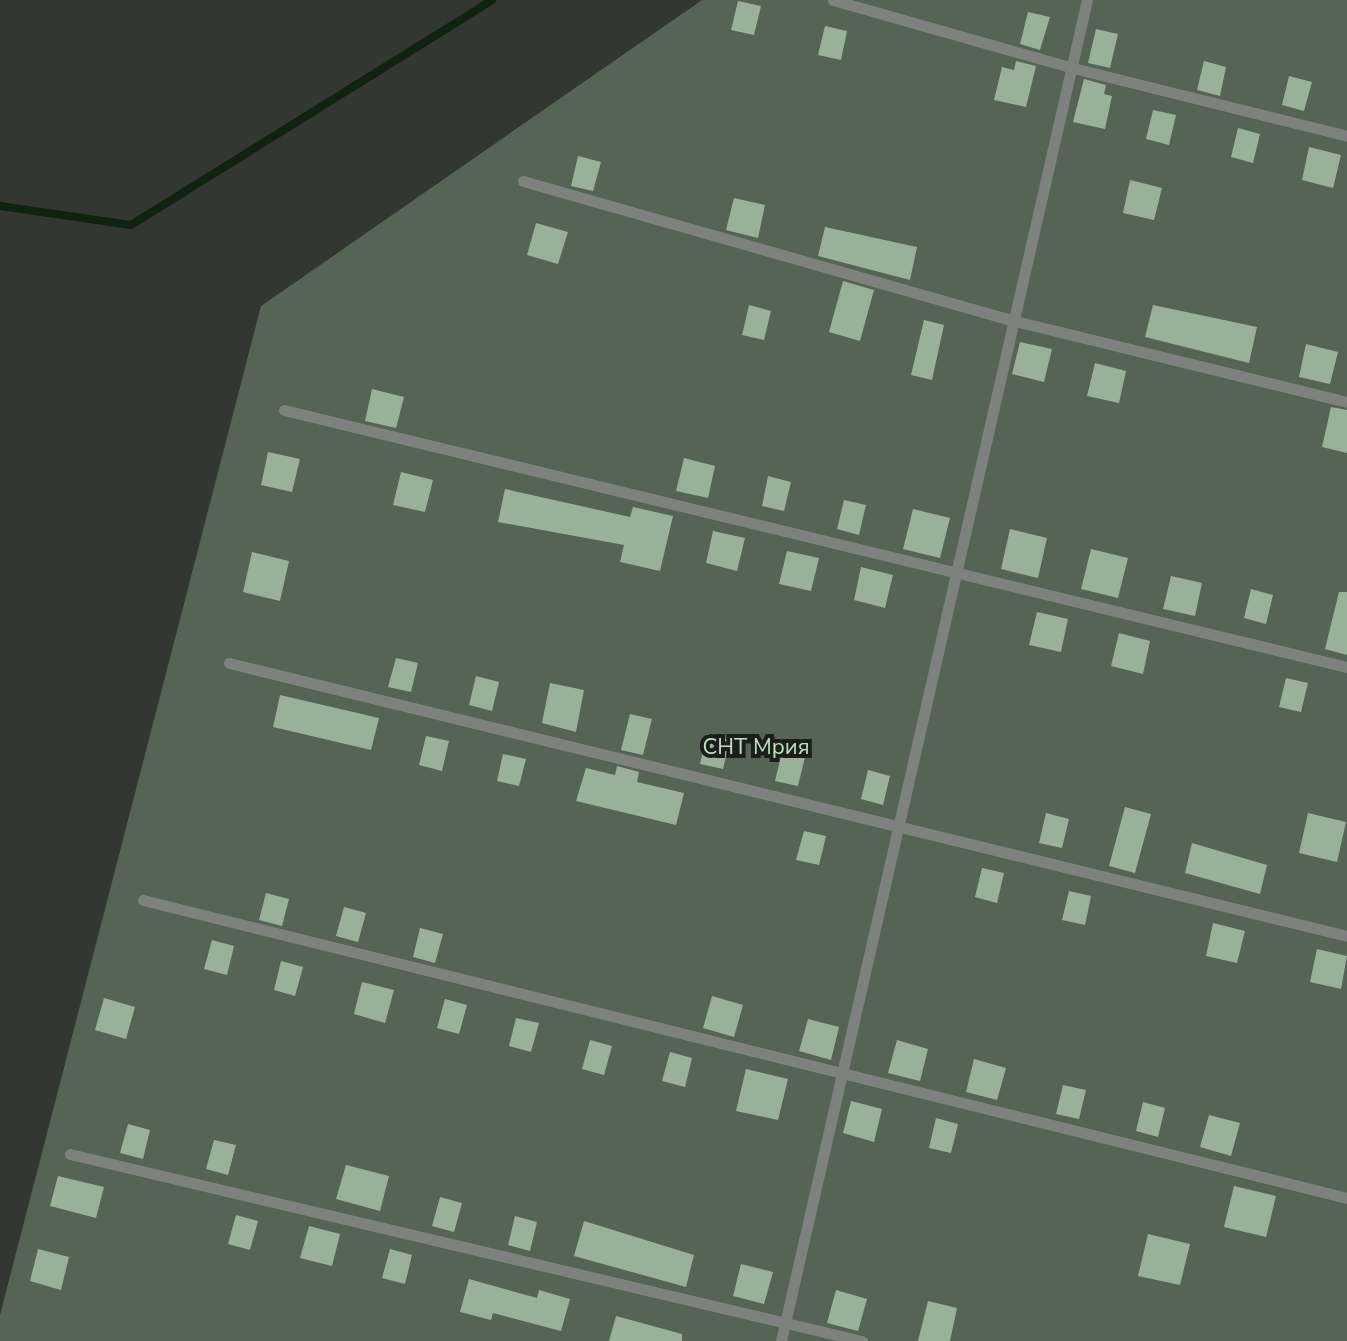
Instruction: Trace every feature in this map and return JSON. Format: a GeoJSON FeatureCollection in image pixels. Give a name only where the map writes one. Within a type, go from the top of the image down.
{"type":"FeatureCollection","features":[{"type":"Feature","properties":{"kind":"lane"},"geometry":{"type":"LineString","coordinates":[[833,0],[1073,68],[1347,136]]}},
{"type":"Feature","properties":{"kind":"lane"},"geometry":{"type":"LineString","coordinates":[[781,1341],[957,574],[1011,320],[1087,0]]}},
{"type":"Feature","properties":{"kind":"lane"},"geometry":{"type":"LineString","coordinates":[[523,181],[1011,320],[1347,402]]}},
{"type":"Feature","properties":{"kind":"lane"},"geometry":{"type":"LineString","coordinates":[[284,410],[1347,667]]}},
{"type":"Feature","properties":{"kind":"lane"},"geometry":{"type":"LineString","coordinates":[[229,663],[1347,936]]}},
{"type":"Feature","properties":{"kind":"lane"},"geometry":{"type":"LineString","coordinates":[[143,900],[842,1077],[1347,1198]]}},
{"type":"Feature","properties":{"kind":"lane"},"geometry":{"type":"LineString","coordinates":[[70,1154],[862,1341]]}},
{"type":"Feature","properties":{"kind":"green space","name":"СНТ Мрия"},"geometry":{"type":"Polygon","coordinates":[[[702,0],[1347,0],[1347,1341],[0,1341],[0,1315],[261,306],[702,0]]]}},
{"type":"Feature","properties":{"kind":"building"},"geometry":{"type":"Polygon","coordinates":[[[738,1],[761,6],[754,35],[731,30],[738,1]]]}},
{"type":"Feature","properties":{"kind":"building"},"geometry":{"type":"Polygon","coordinates":[[[1028,12],[1050,17],[1040,50],[1020,44],[1028,12]]]}},
{"type":"Feature","properties":{"kind":"building"},"geometry":{"type":"Polygon","coordinates":[[[825,26],[847,31],[841,60],[818,55],[825,26]]]}},
{"type":"Feature","properties":{"kind":"building"},"geometry":{"type":"Polygon","coordinates":[[[1096,29],[1118,34],[1110,68],[1088,63],[1096,29]]]}},
{"type":"Feature","properties":{"kind":"building"},"geometry":{"type":"Polygon","coordinates":[[[1016,61],[1036,66],[1026,107],[994,100],[1002,67],[1014,70],[1016,61]]]}},
{"type":"Feature","properties":{"kind":"building"},"geometry":{"type":"Polygon","coordinates":[[[1204,61],[1226,67],[1220,96],[1197,90],[1204,61]]]}},
{"type":"Feature","properties":{"kind":"building"},"geometry":{"type":"Polygon","coordinates":[[[1289,76],[1312,82],[1304,111],[1282,105],[1289,76]]]}},
{"type":"Feature","properties":{"kind":"building"},"geometry":{"type":"Polygon","coordinates":[[[1084,79],[1106,85],[1104,94],[1112,96],[1105,129],[1073,122],[1084,79]]]}},
{"type":"Feature","properties":{"kind":"building"},"geometry":{"type":"Polygon","coordinates":[[[1153,110],[1176,115],[1169,145],[1146,139],[1153,110]]]}},
{"type":"Feature","properties":{"kind":"building"},"geometry":{"type":"Polygon","coordinates":[[[1238,128],[1260,134],[1253,163],[1231,157],[1238,128]]]}},
{"type":"Feature","properties":{"kind":"building"},"geometry":{"type":"Polygon","coordinates":[[[1309,147],[1341,155],[1333,188],[1302,180],[1309,147]]]}},
{"type":"Feature","properties":{"kind":"building"},"geometry":{"type":"Polygon","coordinates":[[[578,156],[601,162],[593,191],[571,186],[578,156]]]}},
{"type":"Feature","properties":{"kind":"building"},"geometry":{"type":"Polygon","coordinates":[[[1130,180],[1162,188],[1154,220],[1123,213],[1130,180]]]}},
{"type":"Feature","properties":{"kind":"building"},"geometry":{"type":"Polygon","coordinates":[[[734,198],[765,205],[758,238],[726,230],[734,198]]]}},
{"type":"Feature","properties":{"kind":"building"},"geometry":{"type":"Polygon","coordinates":[[[536,223],[568,232],[558,264],[527,255],[536,223]]]}},
{"type":"Feature","properties":{"kind":"building"},"geometry":{"type":"Polygon","coordinates":[[[825,227],[917,247],[910,280],[818,256],[825,227]]]}},
{"type":"Feature","properties":{"kind":"building"},"geometry":{"type":"Polygon","coordinates":[[[843,281],[874,290],[860,341],[829,332],[843,281]]]}},
{"type":"Feature","properties":{"kind":"building"},"geometry":{"type":"Polygon","coordinates":[[[749,305],[771,311],[764,340],[742,335],[749,305]]]}},
{"type":"Feature","properties":{"kind":"building"},"geometry":{"type":"Polygon","coordinates":[[[1153,305],[1257,327],[1249,363],[1145,337],[1153,305]]]}},
{"type":"Feature","properties":{"kind":"building"},"geometry":{"type":"Polygon","coordinates":[[[924,320],[944,325],[932,380],[911,375],[924,320]]]}},
{"type":"Feature","properties":{"kind":"building"},"geometry":{"type":"Polygon","coordinates":[[[1020,342],[1052,349],[1044,382],[1012,374],[1020,342]]]}},
{"type":"Feature","properties":{"kind":"building"},"geometry":{"type":"Polygon","coordinates":[[[1306,344],[1338,352],[1330,384],[1299,377],[1306,344]]]}},
{"type":"Feature","properties":{"kind":"building"},"geometry":{"type":"Polygon","coordinates":[[[1095,363],[1126,371],[1119,403],[1087,396],[1095,363]]]}},
{"type":"Feature","properties":{"kind":"building"},"geometry":{"type":"Polygon","coordinates":[[[372,389],[404,397],[396,428],[365,421],[372,389]]]}},
{"type":"Feature","properties":{"kind":"building"},"geometry":{"type":"Polygon","coordinates":[[[1331,407],[1347,410],[1347,453],[1322,447],[1331,407]]]}},
{"type":"Feature","properties":{"kind":"building"},"geometry":{"type":"Polygon","coordinates":[[[268,452],[300,459],[292,492],[261,485],[268,452]]]}},
{"type":"Feature","properties":{"kind":"building"},"geometry":{"type":"Polygon","coordinates":[[[684,458],[715,466],[708,498],[676,491],[684,458]]]}},
{"type":"Feature","properties":{"kind":"building"},"geometry":{"type":"Polygon","coordinates":[[[401,472],[433,480],[425,512],[393,505],[401,472]]]}},
{"type":"Feature","properties":{"kind":"building"},"geometry":{"type":"Polygon","coordinates":[[[768,476],[791,482],[784,511],[762,506],[768,476]]]}},
{"type":"Feature","properties":{"kind":"building"},"geometry":{"type":"Polygon","coordinates":[[[505,489],[630,517],[633,507],[673,516],[660,571],[620,562],[624,545],[498,522],[505,489]]]}},
{"type":"Feature","properties":{"kind":"building"},"geometry":{"type":"Polygon","coordinates":[[[844,500],[866,505],[859,535],[837,529],[844,500]]]}},
{"type":"Feature","properties":{"kind":"building"},"geometry":{"type":"Polygon","coordinates":[[[913,509],[950,518],[940,558],[903,549],[913,509]]]}},
{"type":"Feature","properties":{"kind":"building"},"geometry":{"type":"Polygon","coordinates":[[[1010,529],[1047,538],[1038,578],[1001,569],[1010,529]]]}},
{"type":"Feature","properties":{"kind":"building"},"geometry":{"type":"Polygon","coordinates":[[[713,531],[745,538],[737,571],[706,563],[713,531]]]}},
{"type":"Feature","properties":{"kind":"building"},"geometry":{"type":"Polygon","coordinates":[[[1091,549],[1128,558],[1118,598],[1081,589],[1091,549]]]}},
{"type":"Feature","properties":{"kind":"building"},"geometry":{"type":"Polygon","coordinates":[[[787,551],[819,558],[811,591],[779,584],[787,551]]]}},
{"type":"Feature","properties":{"kind":"building"},"geometry":{"type":"Polygon","coordinates":[[[252,552],[289,561],[280,601],[243,592],[252,552]]]}},
{"type":"Feature","properties":{"kind":"building"},"geometry":{"type":"Polygon","coordinates":[[[861,567],[893,575],[885,608],[854,600],[861,567]]]}},
{"type":"Feature","properties":{"kind":"building"},"geometry":{"type":"Polygon","coordinates":[[[1171,576],[1202,583],[1195,616],[1163,609],[1171,576]]]}},
{"type":"Feature","properties":{"kind":"building"},"geometry":{"type":"Polygon","coordinates":[[[1251,589],[1273,595],[1266,624],[1244,618],[1251,589]]]}},
{"type":"Feature","properties":{"kind":"building"},"geometry":{"type":"Polygon","coordinates":[[[1339,592],[1347,592],[1347,655],[1325,649],[1339,592]]]}},
{"type":"Feature","properties":{"kind":"building"},"geometry":{"type":"Polygon","coordinates":[[[1037,612],[1068,619],[1061,652],[1029,645],[1037,612]]]}},
{"type":"Feature","properties":{"kind":"building"},"geometry":{"type":"Polygon","coordinates":[[[1119,633],[1150,641],[1143,674],[1111,666],[1119,633]]]}},
{"type":"Feature","properties":{"kind":"building"},"geometry":{"type":"Polygon","coordinates":[[[396,658],[418,663],[411,692],[388,687],[396,658]]]}},
{"type":"Feature","properties":{"kind":"building"},"geometry":{"type":"Polygon","coordinates":[[[476,676],[499,682],[492,711],[469,705],[476,676]]]}},
{"type":"Feature","properties":{"kind":"building"},"geometry":{"type":"Polygon","coordinates":[[[1286,678],[1308,683],[1301,712],[1279,707],[1286,678]]]}},
{"type":"Feature","properties":{"kind":"building"},"geometry":{"type":"Polygon","coordinates":[[[550,683],[584,690],[576,732],[542,723],[550,683]]]}},
{"type":"Feature","properties":{"kind":"building"},"geometry":{"type":"Polygon","coordinates":[[[280,695],[379,718],[371,750],[273,727],[280,695]]]}},
{"type":"Feature","properties":{"kind":"building"},"geometry":{"type":"Polygon","coordinates":[[[630,714],[652,719],[643,755],[621,750],[630,714]]]}},
{"type":"Feature","properties":{"kind":"building"},"geometry":{"type":"Polygon","coordinates":[[[707,734],[730,740],[723,769],[700,764],[707,734]]]}},
{"type":"Feature","properties":{"kind":"building"},"geometry":{"type":"Polygon","coordinates":[[[426,736],[449,741],[442,771],[419,765],[426,736]]]}},
{"type":"Feature","properties":{"kind":"building"},"geometry":{"type":"Polygon","coordinates":[[[782,752],[805,757],[798,786],[775,781],[782,752]]]}},
{"type":"Feature","properties":{"kind":"building"},"geometry":{"type":"Polygon","coordinates":[[[503,754],[526,759],[519,786],[497,781],[503,754]]]}},
{"type":"Feature","properties":{"kind":"building"},"geometry":{"type":"Polygon","coordinates":[[[617,766],[639,772],[637,782],[684,793],[676,825],[576,801],[586,768],[615,775],[617,766]]]}},
{"type":"Feature","properties":{"kind":"building"},"geometry":{"type":"Polygon","coordinates":[[[868,770],[890,776],[883,805],[861,799],[868,770]]]}},
{"type":"Feature","properties":{"kind":"building"},"geometry":{"type":"Polygon","coordinates":[[[1125,807],[1151,814],[1135,873],[1109,866],[1125,807]]]}},
{"type":"Feature","properties":{"kind":"building"},"geometry":{"type":"Polygon","coordinates":[[[1046,813],[1069,819],[1062,848],[1039,843],[1046,813]]]}},
{"type":"Feature","properties":{"kind":"building"},"geometry":{"type":"Polygon","coordinates":[[[1308,813],[1346,822],[1337,862],[1299,853],[1308,813]]]}},
{"type":"Feature","properties":{"kind":"building"},"geometry":{"type":"Polygon","coordinates":[[[804,831],[826,836],[819,865],[796,860],[804,831]]]}},
{"type":"Feature","properties":{"kind":"building"},"geometry":{"type":"Polygon","coordinates":[[[1192,843],[1267,865],[1260,894],[1185,873],[1192,843]]]}},
{"type":"Feature","properties":{"kind":"building"},"geometry":{"type":"Polygon","coordinates":[[[982,868],[1004,873],[997,903],[975,897],[982,868]]]}},
{"type":"Feature","properties":{"kind":"building"},"geometry":{"type":"Polygon","coordinates":[[[1069,891],[1091,896],[1085,925],[1062,920],[1069,891]]]}},
{"type":"Feature","properties":{"kind":"building"},"geometry":{"type":"Polygon","coordinates":[[[266,893],[289,899],[282,926],[259,920],[266,893]]]}},
{"type":"Feature","properties":{"kind":"building"},"geometry":{"type":"Polygon","coordinates":[[[344,907],[366,913],[358,942],[336,936],[344,907]]]}},
{"type":"Feature","properties":{"kind":"building"},"geometry":{"type":"Polygon","coordinates":[[[1213,923],[1245,931],[1237,963],[1206,956],[1213,923]]]}},
{"type":"Feature","properties":{"kind":"building"},"geometry":{"type":"Polygon","coordinates":[[[420,928],[443,934],[435,963],[413,957],[420,928]]]}},
{"type":"Feature","properties":{"kind":"building"},"geometry":{"type":"Polygon","coordinates":[[[212,940],[234,946],[227,975],[204,969],[212,940]]]}},
{"type":"Feature","properties":{"kind":"building"},"geometry":{"type":"Polygon","coordinates":[[[1317,949],[1347,956],[1341,989],[1310,982],[1317,949]]]}},
{"type":"Feature","properties":{"kind":"building"},"geometry":{"type":"Polygon","coordinates":[[[281,961],[303,967],[295,996],[274,990],[281,961]]]}},
{"type":"Feature","properties":{"kind":"building"},"geometry":{"type":"Polygon","coordinates":[[[362,982],[394,990],[385,1023],[354,1014],[362,982]]]}},
{"type":"Feature","properties":{"kind":"building"},"geometry":{"type":"Polygon","coordinates":[[[712,996],[743,1005],[734,1037],[703,1028],[712,996]]]}},
{"type":"Feature","properties":{"kind":"building"},"geometry":{"type":"Polygon","coordinates":[[[104,998],[135,1007],[126,1039],[95,1030],[104,998]]]}},
{"type":"Feature","properties":{"kind":"building"},"geometry":{"type":"Polygon","coordinates":[[[445,999],[467,1005],[459,1034],[437,1028],[445,999]]]}},
{"type":"Feature","properties":{"kind":"building"},"geometry":{"type":"Polygon","coordinates":[[[516,1018],[539,1023],[531,1052],[509,1046],[516,1018]]]}},
{"type":"Feature","properties":{"kind":"building"},"geometry":{"type":"Polygon","coordinates":[[[808,1019],[839,1027],[831,1060],[799,1051],[808,1019]]]}},
{"type":"Feature","properties":{"kind":"building"},"geometry":{"type":"Polygon","coordinates":[[[590,1040],[612,1046],[604,1075],[582,1069],[590,1040]]]}},
{"type":"Feature","properties":{"kind":"building"},"geometry":{"type":"Polygon","coordinates":[[[897,1040],[928,1049],[920,1081],[888,1073],[897,1040]]]}},
{"type":"Feature","properties":{"kind":"building"},"geometry":{"type":"Polygon","coordinates":[[[670,1052],[692,1058],[685,1087],[662,1081],[670,1052]]]}},
{"type":"Feature","properties":{"kind":"building"},"geometry":{"type":"Polygon","coordinates":[[[974,1059],[1006,1068],[997,1100],[966,1092],[974,1059]]]}},
{"type":"Feature","properties":{"kind":"building"},"geometry":{"type":"Polygon","coordinates":[[[746,1069],[788,1079],[778,1120],[736,1111],[746,1069]]]}},
{"type":"Feature","properties":{"kind":"building"},"geometry":{"type":"Polygon","coordinates":[[[1063,1085],[1086,1090],[1079,1119],[1056,1114],[1063,1085]]]}},
{"type":"Feature","properties":{"kind":"building"},"geometry":{"type":"Polygon","coordinates":[[[851,1101],[882,1109],[874,1142],[843,1133],[851,1101]]]}},
{"type":"Feature","properties":{"kind":"building"},"geometry":{"type":"Polygon","coordinates":[[[1143,1102],[1165,1108],[1158,1137],[1136,1131],[1143,1102]]]}},
{"type":"Feature","properties":{"kind":"building"},"geometry":{"type":"Polygon","coordinates":[[[1209,1115],[1240,1123],[1231,1156],[1200,1147],[1209,1115]]]}},
{"type":"Feature","properties":{"kind":"building"},"geometry":{"type":"Polygon","coordinates":[[[936,1118],[958,1124],[951,1153],[929,1148],[936,1118]]]}},
{"type":"Feature","properties":{"kind":"building"},"geometry":{"type":"Polygon","coordinates":[[[128,1124],[150,1130],[143,1159],[120,1153],[128,1124]]]}},
{"type":"Feature","properties":{"kind":"building"},"geometry":{"type":"Polygon","coordinates":[[[214,1140],[236,1145],[228,1175],[206,1169],[214,1140]]]}},
{"type":"Feature","properties":{"kind":"building"},"geometry":{"type":"Polygon","coordinates":[[[346,1165],[389,1176],[380,1211],[336,1199],[346,1165]]]}},
{"type":"Feature","properties":{"kind":"building"},"geometry":{"type":"Polygon","coordinates":[[[58,1176],[104,1187],[96,1218],[50,1206],[58,1176]]]}},
{"type":"Feature","properties":{"kind":"building"},"geometry":{"type":"Polygon","coordinates":[[[1234,1186],[1276,1196],[1266,1237],[1224,1227],[1234,1186]]]}},
{"type":"Feature","properties":{"kind":"building"},"geometry":{"type":"Polygon","coordinates":[[[440,1197],[462,1203],[454,1232],[432,1226],[440,1197]]]}},
{"type":"Feature","properties":{"kind":"building"},"geometry":{"type":"Polygon","coordinates":[[[236,1215],[258,1221],[250,1250],[228,1244],[236,1215]]]}},
{"type":"Feature","properties":{"kind":"building"},"geometry":{"type":"Polygon","coordinates":[[[515,1216],[537,1222],[530,1251],[508,1245],[515,1216]]]}},
{"type":"Feature","properties":{"kind":"building"},"geometry":{"type":"Polygon","coordinates":[[[584,1221],[694,1255],[686,1287],[574,1256],[584,1221]]]}},
{"type":"Feature","properties":{"kind":"building"},"geometry":{"type":"Polygon","coordinates":[[[309,1226],[340,1234],[332,1266],[300,1258],[309,1226]]]}},
{"type":"Feature","properties":{"kind":"building"},"geometry":{"type":"Polygon","coordinates":[[[1148,1234],[1190,1244],[1180,1285],[1138,1276],[1148,1234]]]}},
{"type":"Feature","properties":{"kind":"building"},"geometry":{"type":"Polygon","coordinates":[[[38,1249],[69,1257],[61,1290],[30,1281],[38,1249]]]}},
{"type":"Feature","properties":{"kind":"building"},"geometry":{"type":"Polygon","coordinates":[[[390,1249],[412,1255],[405,1284],[382,1278],[390,1249]]]}},
{"type":"Feature","properties":{"kind":"building"},"geometry":{"type":"Polygon","coordinates":[[[741,1264],[773,1272],[764,1304],[733,1296],[741,1264]]]}},
{"type":"Feature","properties":{"kind":"building"},"geometry":{"type":"Polygon","coordinates":[[[469,1279],[537,1298],[539,1290],[570,1299],[561,1331],[493,1313],[491,1320],[460,1312],[469,1279]]]}},
{"type":"Feature","properties":{"kind":"building"},"geometry":{"type":"Polygon","coordinates":[[[836,1290],[867,1299],[858,1331],[827,1323],[836,1290]]]}},
{"type":"Feature","properties":{"kind":"building"},"geometry":{"type":"Polygon","coordinates":[[[928,1301],[957,1308],[950,1341],[918,1341],[928,1301]]]}},
{"type":"Feature","properties":{"kind":"building"},"geometry":{"type":"Polygon","coordinates":[[[616,1316],[682,1334],[682,1341],[609,1341],[616,1316]]]}},
{"type":"Feature","properties":{"kind":"waterway"},"geometry":{"type":"LineString","coordinates":[[0,206],[131,225],[492,0]]}}]}
